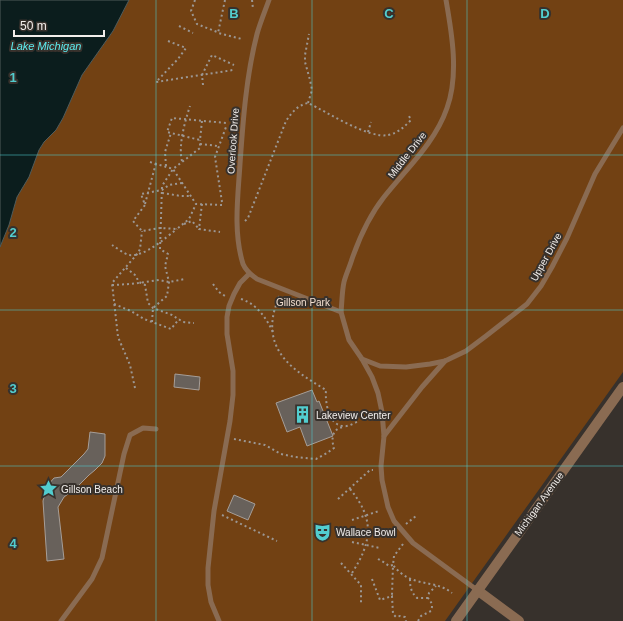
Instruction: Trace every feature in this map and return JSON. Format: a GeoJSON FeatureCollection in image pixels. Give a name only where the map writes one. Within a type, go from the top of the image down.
{"type":"FeatureCollection","features":[{"type":"Feature","properties":{"kind":"street","name":"Michigan Avenue"},"geometry":{"type":"LineString","coordinates":[[456,621],[623,387]]}},
{"type":"Feature","properties":{"kind":"street"},"geometry":{"type":"LineString","coordinates":[[477,590],[519,621]]}},
{"type":"Feature","properties":{"kind":"lane","name":"Overlook Drive"},"geometry":{"type":"LineString","coordinates":[[249,274],[244,265],[239,242],[238,227],[243,122],[247,83],[257,34],[269,0]]}},
{"type":"Feature","properties":{"kind":"lane","name":"Middle Drive"},"geometry":{"type":"LineString","coordinates":[[341,312],[344,282],[360,236],[370,216],[383,198],[427,146],[438,129],[448,108],[453,81],[453,54],[446,0]]}},
{"type":"Feature","properties":{"kind":"lane","name":"Upper Drive"},"geometry":{"type":"LineString","coordinates":[[445,361],[466,351],[508,320],[527,304],[541,286],[567,238],[595,174],[623,128]]}},
{"type":"Feature","properties":{"kind":"lane"},"geometry":{"type":"LineString","coordinates":[[219,621],[210,602],[208,568],[214,511],[233,395],[233,372],[227,334],[227,318],[229,306],[240,283],[249,274],[281,289],[341,312],[349,340],[372,377],[378,393],[382,412],[384,436],[382,471],[384,495],[394,521],[413,543],[477,590]]}},
{"type":"Feature","properties":{"kind":"lane"},"geometry":{"type":"LineString","coordinates":[[362,359],[380,366],[406,367],[445,361]]}},
{"type":"Feature","properties":{"kind":"lane"},"geometry":{"type":"LineString","coordinates":[[384,436],[422,387],[445,361]]}},
{"type":"Feature","properties":{"kind":"lane"},"geometry":{"type":"LineString","coordinates":[[61,621],[92,579],[102,558],[119,473],[130,435],[143,428],[156,429]]}},
{"type":"Feature","properties":{"kind":"path"},"geometry":{"type":"LineString","coordinates":[[195,0],[191,11],[197,24],[242,39]]}},
{"type":"Feature","properties":{"kind":"path"},"geometry":{"type":"LineString","coordinates":[[218,32],[225,0]]}},
{"type":"Feature","properties":{"kind":"path"},"geometry":{"type":"LineString","coordinates":[[252,0],[254,8]]}},
{"type":"Feature","properties":{"kind":"path"},"geometry":{"type":"LineString","coordinates":[[178,26],[193,33]]}},
{"type":"Feature","properties":{"kind":"path"},"geometry":{"type":"LineString","coordinates":[[308,103],[312,90],[305,62],[309,34]]}},
{"type":"Feature","properties":{"kind":"path"},"geometry":{"type":"LineString","coordinates":[[168,41],[186,48],[178,59],[156,82],[233,70]]}},
{"type":"Feature","properties":{"kind":"path"},"geometry":{"type":"LineString","coordinates":[[203,85],[202,75],[212,55],[234,65]]}},
{"type":"Feature","properties":{"kind":"path"},"geometry":{"type":"LineString","coordinates":[[238,227],[248,218],[286,121],[293,111],[302,104],[308,103],[368,132],[386,136],[402,129],[411,120],[409,116]]}},
{"type":"Feature","properties":{"kind":"path"},"geometry":{"type":"LineString","coordinates":[[182,162],[182,136],[190,106]]}},
{"type":"Feature","properties":{"kind":"path"},"geometry":{"type":"LineString","coordinates":[[166,166],[165,152],[170,133],[167,132],[172,118],[226,123]]}},
{"type":"Feature","properties":{"kind":"path"},"geometry":{"type":"LineString","coordinates":[[152,322],[153,308],[167,296],[169,282],[165,266],[168,254],[160,249],[162,186],[173,169],[200,148],[202,121]]}},
{"type":"Feature","properties":{"kind":"path"},"geometry":{"type":"LineString","coordinates":[[368,132],[371,122]]}},
{"type":"Feature","properties":{"kind":"path"},"geometry":{"type":"LineString","coordinates":[[196,204],[222,203],[215,157],[226,127]]}},
{"type":"Feature","properties":{"kind":"path"},"geometry":{"type":"LineString","coordinates":[[170,133],[200,140]]}},
{"type":"Feature","properties":{"kind":"path"},"geometry":{"type":"LineString","coordinates":[[200,144],[218,146]]}},
{"type":"Feature","properties":{"kind":"path"},"geometry":{"type":"LineString","coordinates":[[150,162],[173,169],[196,204]]}},
{"type":"Feature","properties":{"kind":"path"},"geometry":{"type":"LineString","coordinates":[[135,388],[130,365],[118,337],[112,283],[126,268],[140,249],[142,231],[133,221],[145,205],[156,163]]}},
{"type":"Feature","properties":{"kind":"path"},"geometry":{"type":"LineString","coordinates":[[162,191],[169,185],[182,183]]}},
{"type":"Feature","properties":{"kind":"path"},"geometry":{"type":"LineString","coordinates":[[145,205],[141,194],[148,192],[162,191],[181,196],[191,196]]}},
{"type":"Feature","properties":{"kind":"path"},"geometry":{"type":"LineString","coordinates":[[112,246],[129,255],[144,252],[160,242],[189,219],[196,204]]}},
{"type":"Feature","properties":{"kind":"path"},"geometry":{"type":"LineString","coordinates":[[199,229],[202,204]]}},
{"type":"Feature","properties":{"kind":"path"},"geometry":{"type":"LineString","coordinates":[[182,225],[192,221],[199,229],[220,232]]}},
{"type":"Feature","properties":{"kind":"path"},"geometry":{"type":"LineString","coordinates":[[142,231],[160,228],[176,229]]}},
{"type":"Feature","properties":{"kind":"path"},"geometry":{"type":"LineString","coordinates":[[126,268],[135,275],[139,282],[145,285],[148,303],[153,308],[172,315],[183,322],[194,323]]}},
{"type":"Feature","properties":{"kind":"path"},"geometry":{"type":"LineString","coordinates":[[112,285],[159,280],[169,282],[184,279]]}},
{"type":"Feature","properties":{"kind":"path"},"geometry":{"type":"LineString","coordinates":[[213,284],[219,292],[226,297],[233,297],[247,301],[255,306],[269,324],[274,335]]}},
{"type":"Feature","properties":{"kind":"path"},"geometry":{"type":"LineString","coordinates":[[281,289],[273,317],[275,341],[283,358],[293,368],[326,390],[327,408],[337,424],[344,426]]}},
{"type":"Feature","properties":{"kind":"path"},"geometry":{"type":"LineString","coordinates":[[114,304],[152,322],[171,329],[179,319]]}},
{"type":"Feature","properties":{"kind":"path"},"geometry":{"type":"LineString","coordinates":[[227,439],[265,445],[281,454],[316,459],[334,448],[332,441],[333,434],[338,428],[359,422]]}},
{"type":"Feature","properties":{"kind":"path"},"geometry":{"type":"LineString","coordinates":[[338,499],[370,470],[374,469],[382,471]]}},
{"type":"Feature","properties":{"kind":"path"},"geometry":{"type":"LineString","coordinates":[[350,489],[359,500],[365,515],[368,531],[366,546],[352,573]]}},
{"type":"Feature","properties":{"kind":"path"},"geometry":{"type":"LineString","coordinates":[[214,511],[277,541]]}},
{"type":"Feature","properties":{"kind":"path"},"geometry":{"type":"LineString","coordinates":[[352,520],[378,511]]}},
{"type":"Feature","properties":{"kind":"path"},"geometry":{"type":"LineString","coordinates":[[400,529],[416,516]]}},
{"type":"Feature","properties":{"kind":"path"},"geometry":{"type":"LineString","coordinates":[[406,621],[405,617],[396,617],[393,614],[392,596],[394,556],[407,537]]}},
{"type":"Feature","properties":{"kind":"path"},"geometry":{"type":"LineString","coordinates":[[352,542],[380,548]]}},
{"type":"Feature","properties":{"kind":"path"},"geometry":{"type":"LineString","coordinates":[[378,559],[389,566],[393,565],[406,578],[445,587],[452,593]]}},
{"type":"Feature","properties":{"kind":"path"},"geometry":{"type":"LineString","coordinates":[[341,563],[352,573],[361,585],[361,603]]}},
{"type":"Feature","properties":{"kind":"path"},"geometry":{"type":"LineString","coordinates":[[372,579],[380,600],[392,596]]}},
{"type":"Feature","properties":{"kind":"path"},"geometry":{"type":"LineString","coordinates":[[410,579],[410,588],[413,594],[417,598],[428,598]]}},
{"type":"Feature","properties":{"kind":"path"},"geometry":{"type":"LineString","coordinates":[[418,621],[421,616],[431,611],[432,606],[428,598],[429,593],[436,586]]}},
{"type":"Feature","properties":{"kind":"green space","name":"Gillson Park"},"geometry":{"type":"Polygon","coordinates":[[[129,0],[623,0],[623,372],[445,621],[0,621],[0,247],[9,225],[17,197],[39,150],[44,142],[56,130],[82,75],[113,31],[129,0]]]}},
{"type":"Feature","properties":{"kind":"water","name":"Lake Michigan"},"geometry":{"type":"Polygon","coordinates":[[[0,0],[129,0],[113,31],[82,75],[56,130],[44,142],[39,150],[29,177],[17,197],[9,225],[0,247],[0,0]]]}},
{"type":"Feature","properties":{"kind":"building"},"geometry":{"type":"Polygon","coordinates":[[[175,374],[200,377],[199,390],[174,387],[175,374]]]}},
{"type":"Feature","properties":{"kind":"building","name":"Lakeview Center"},"geometry":{"type":"Polygon","coordinates":[[[312,390],[317,402],[319,401],[333,436],[307,446],[300,427],[287,432],[276,403],[312,390]]]}},
{"type":"Feature","properties":{"kind":"building"},"geometry":{"type":"Polygon","coordinates":[[[90,432],[105,434],[105,456],[102,463],[75,489],[64,497],[58,507],[64,559],[47,561],[43,501],[47,486],[54,478],[61,477],[88,449],[90,432]]]}},
{"type":"Feature","properties":{"kind":"building"},"geometry":{"type":"Polygon","coordinates":[[[234,495],[255,504],[248,520],[227,511],[234,495]]]}},
{"type":"Feature","properties":{"kind":"place","name":"Lakeview Center"},"geometry":{"type":"Point","coordinates":[303,415]}},
{"type":"Feature","properties":{"kind":"place","name":"Gillson Beach"},"geometry":{"type":"Point","coordinates":[48,489]}},
{"type":"Feature","properties":{"kind":"place","name":"Wallace Bowl"},"geometry":{"type":"Point","coordinates":[323,532]}}]}
